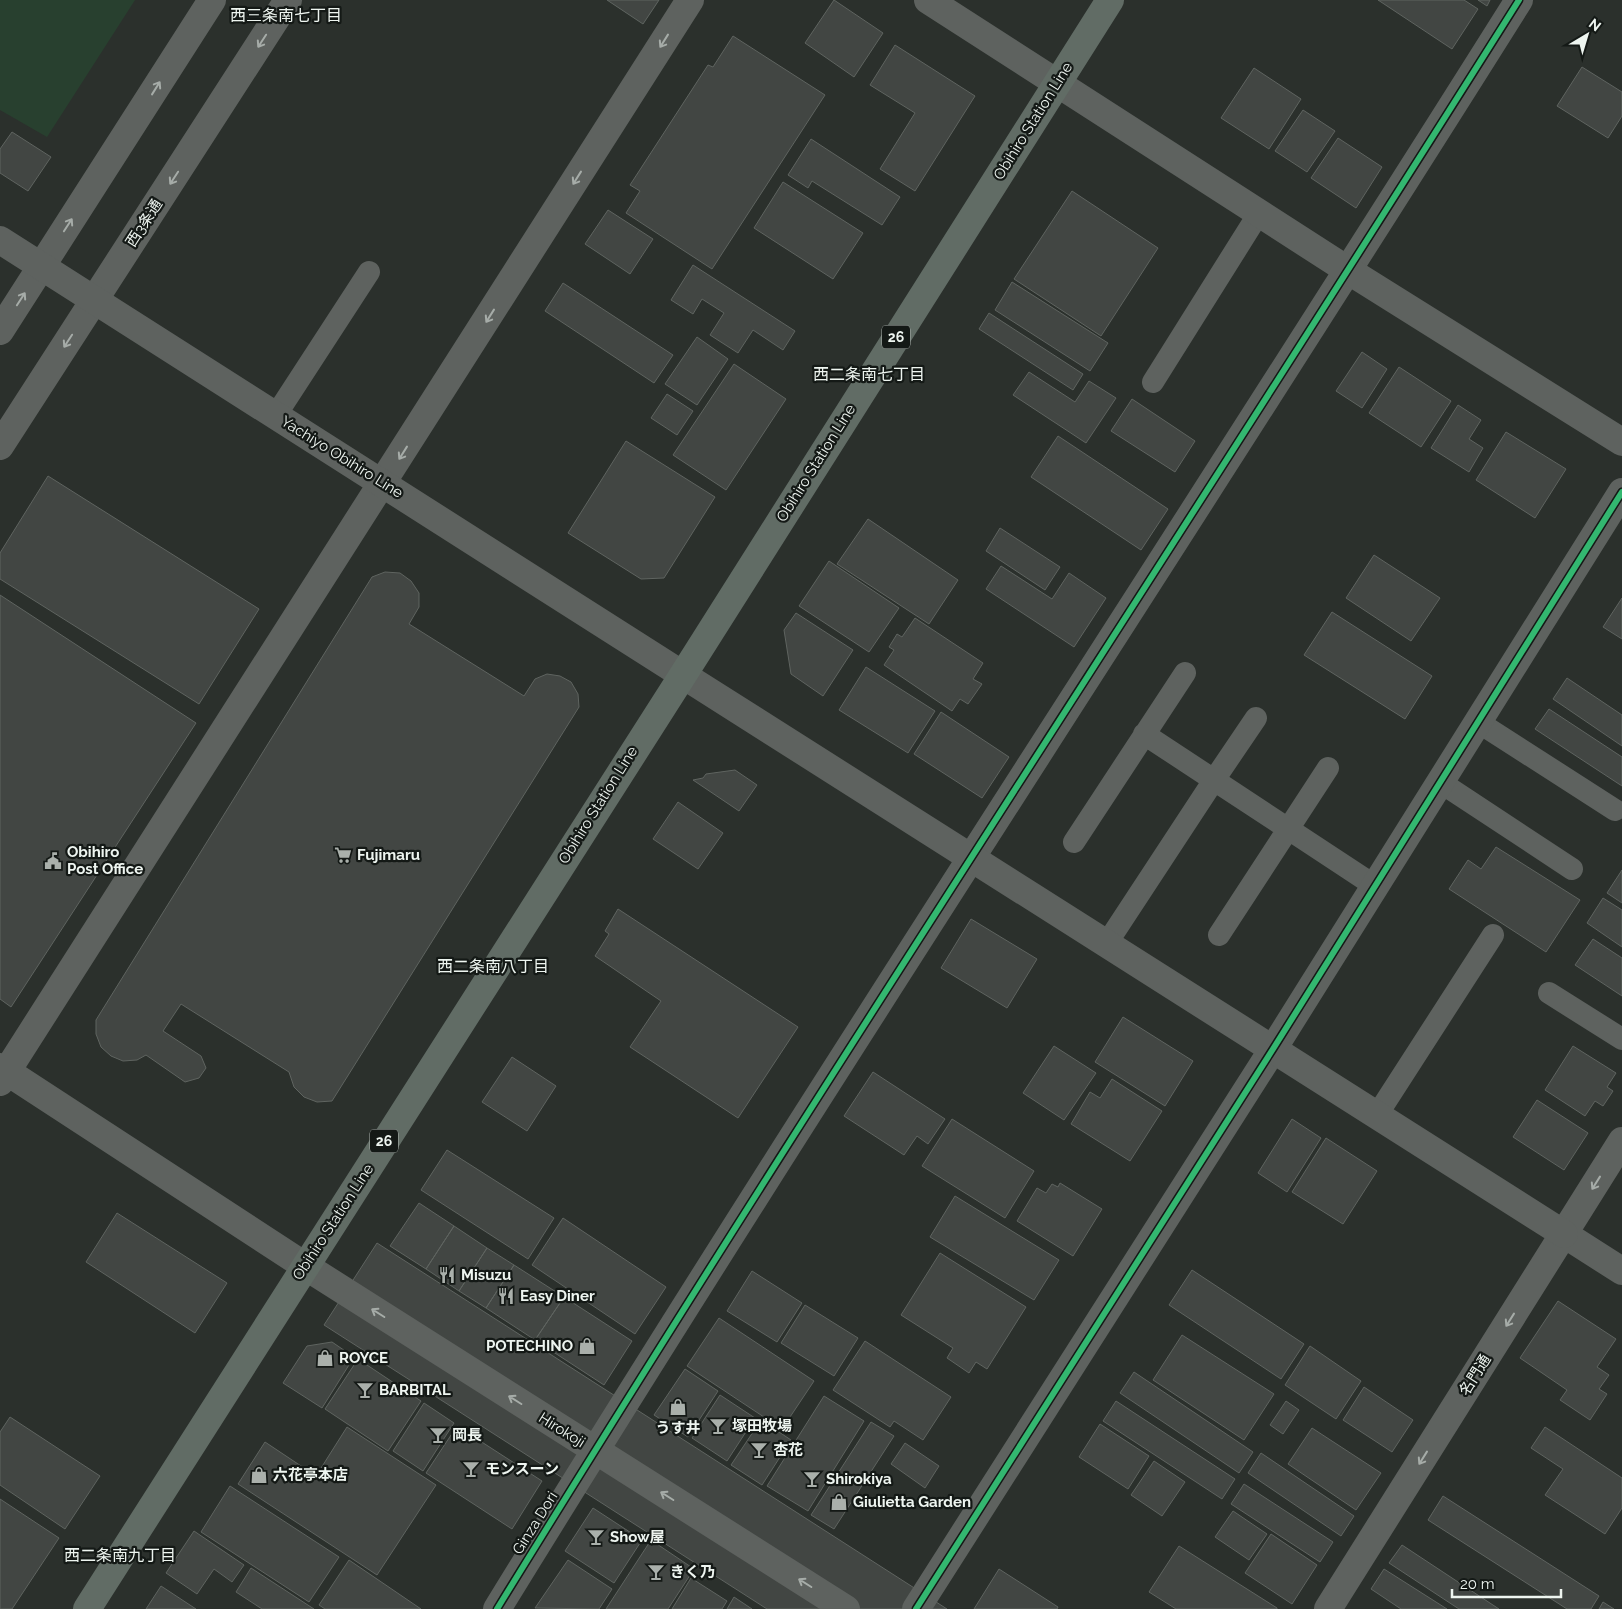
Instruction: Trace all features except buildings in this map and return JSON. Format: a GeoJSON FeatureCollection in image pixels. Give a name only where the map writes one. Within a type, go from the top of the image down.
{"type":"FeatureCollection","features":[{"type":"Feature","properties":{"kind":"main road","name":"Obihiro Station Line"},"geometry":{"type":"LineString","coordinates":[[87,1609],[683,675],[1110,0]]}},
{"type":"Feature","properties":{"kind":"street"},"geometry":{"type":"LineString","coordinates":[[0,331],[212,0]]}},
{"type":"Feature","properties":{"kind":"street","name":"西3条通"},"geometry":{"type":"LineString","coordinates":[[0,446],[288,0]]}},
{"type":"Feature","properties":{"kind":"street"},"geometry":{"type":"LineString","coordinates":[[2,1074],[384,483],[690,0]]}},
{"type":"Feature","properties":{"kind":"street"},"geometry":{"type":"LineString","coordinates":[[928,0],[1349,271],[1622,442]]}},
{"type":"Feature","properties":{"kind":"street","name":"Ginza Dori"},"geometry":{"type":"LineString","coordinates":[[497,1609],[971,857],[1349,271],[1519,0]]}},
{"type":"Feature","properties":{"kind":"street","name":"Yachiyo Obihiro Line"},"geometry":{"type":"LineString","coordinates":[[0,240],[1622,1271]]}},
{"type":"Feature","properties":{"kind":"street"},"geometry":{"type":"LineString","coordinates":[[916,1609],[1273,1049],[1622,492]]}},
{"type":"Feature","properties":{"kind":"street","name":"Hirokoji"},"geometry":{"type":"LineString","coordinates":[[2,1074],[846,1609]]}},
{"type":"Feature","properties":{"kind":"street","name":"名門通"},"geometry":{"type":"LineString","coordinates":[[1328,1609],[1622,1142]]}},
{"type":"Feature","properties":{"kind":"lane"},"geometry":{"type":"LineString","coordinates":[[1153,382],[1259,213]]}},
{"type":"Feature","properties":{"kind":"lane"},"geometry":{"type":"LineString","coordinates":[[276,415],[369,272]]}},
{"type":"Feature","properties":{"kind":"lane"},"geometry":{"type":"LineString","coordinates":[[1074,842],[1185,673]]}},
{"type":"Feature","properties":{"kind":"lane"},"geometry":{"type":"LineString","coordinates":[[1107,943],[1256,718]]}},
{"type":"Feature","properties":{"kind":"lane"},"geometry":{"type":"LineString","coordinates":[[1478,722],[1615,810]]}},
{"type":"Feature","properties":{"kind":"lane"},"geometry":{"type":"LineString","coordinates":[[1144,734],[1376,886]]}},
{"type":"Feature","properties":{"kind":"lane"},"geometry":{"type":"LineString","coordinates":[[1219,935],[1328,768]]}},
{"type":"Feature","properties":{"kind":"lane"},"geometry":{"type":"LineString","coordinates":[[1440,782],[1572,868]]}},
{"type":"Feature","properties":{"kind":"lane"},"geometry":{"type":"LineString","coordinates":[[1377,1115],[1493,935]]}},
{"type":"Feature","properties":{"kind":"lane"},"geometry":{"type":"LineString","coordinates":[[1549,992],[1622,1039]]}},
{"type":"Feature","properties":{"kind":"green space"},"geometry":{"type":"Polygon","coordinates":[[[0,0],[135,0],[47,137],[0,110],[0,0]]]}},
{"type":"Feature","properties":{"kind":"cycle path"},"geometry":{"type":"LineString","coordinates":[[497,1609],[750,1205],[1519,0]]}},
{"type":"Feature","properties":{"kind":"cycle path"},"geometry":{"type":"LineString","coordinates":[[916,1609],[1273,1049],[1622,492]]}},
{"type":"Feature","properties":{"kind":"place","name":"Fujimaru"},"geometry":{"type":"Point","coordinates":[343,855]}},
{"type":"Feature","properties":{"kind":"place","name":"Obihiro Post Office"},"geometry":{"type":"Point","coordinates":[53,861]}},
{"type":"Feature","properties":{"kind":"place","name":"Misuzu"},"geometry":{"type":"Point","coordinates":[447,1275]}},
{"type":"Feature","properties":{"kind":"place","name":"Easy Diner"},"geometry":{"type":"Point","coordinates":[506,1296]}},
{"type":"Feature","properties":{"kind":"place","name":"POTECHINO"},"geometry":{"type":"Point","coordinates":[587,1346]}},
{"type":"Feature","properties":{"kind":"place","name":"ROYCE"},"geometry":{"type":"Point","coordinates":[325,1358]}},
{"type":"Feature","properties":{"kind":"place","name":"BARBITAL"},"geometry":{"type":"Point","coordinates":[365,1390]}},
{"type":"Feature","properties":{"kind":"place","name":"うす井"},"geometry":{"type":"Point","coordinates":[678,1407]}},
{"type":"Feature","properties":{"kind":"place","name":"塚田牧場"},"geometry":{"type":"Point","coordinates":[718,1426]}},
{"type":"Feature","properties":{"kind":"place","name":"岡長"},"geometry":{"type":"Point","coordinates":[438,1435]}},
{"type":"Feature","properties":{"kind":"place","name":"杏花"},"geometry":{"type":"Point","coordinates":[759,1450]}},
{"type":"Feature","properties":{"kind":"place","name":"モンスーン"},"geometry":{"type":"Point","coordinates":[471,1469]}},
{"type":"Feature","properties":{"kind":"place","name":"六花亭本店"},"geometry":{"type":"Point","coordinates":[259,1475]}},
{"type":"Feature","properties":{"kind":"place","name":"Shirokiya"},"geometry":{"type":"Point","coordinates":[812,1479]}},
{"type":"Feature","properties":{"kind":"place","name":"Giulietta Garden"},"geometry":{"type":"Point","coordinates":[839,1502]}},
{"type":"Feature","properties":{"kind":"place","name":"Show屋"},"geometry":{"type":"Point","coordinates":[596,1537]}},
{"type":"Feature","properties":{"kind":"place","name":"きく乃"},"geometry":{"type":"Point","coordinates":[656,1572]}},
{"type":"Feature","properties":{"kind":"district","name":"西三条南七丁目"},"geometry":{"type":"Point","coordinates":[286,15]}},
{"type":"Feature","properties":{"kind":"district","name":"西二条南七丁目"},"geometry":{"type":"Point","coordinates":[869,374]}},
{"type":"Feature","properties":{"kind":"district","name":"西二条南八丁目"},"geometry":{"type":"Point","coordinates":[493,966]}},
{"type":"Feature","properties":{"kind":"district","name":"西二条南九丁目"},"geometry":{"type":"Point","coordinates":[120,1555]}}]}
